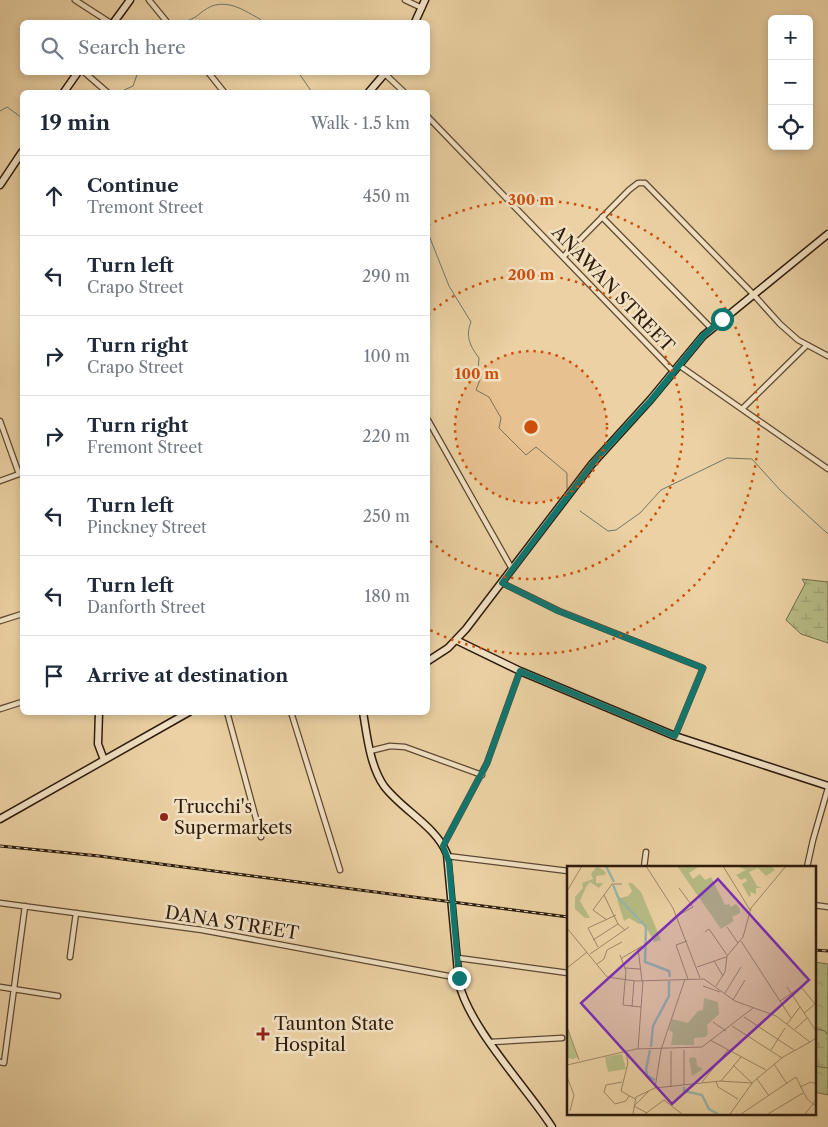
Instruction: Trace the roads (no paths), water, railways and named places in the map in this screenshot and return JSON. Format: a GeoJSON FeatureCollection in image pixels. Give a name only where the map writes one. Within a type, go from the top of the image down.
{"type":"FeatureCollection","features":[{"type":"Feature","properties":{"kind":"street"},"geometry":{"type":"LineString","coordinates":[[75,0],[106,20]]}},
{"type":"Feature","properties":{"kind":"street"},"geometry":{"type":"LineString","coordinates":[[115,20],[130,0]]}},
{"type":"Feature","properties":{"kind":"street"},"geometry":{"type":"LineString","coordinates":[[149,0],[165,20]]}},
{"type":"Feature","properties":{"kind":"street"},"geometry":{"type":"LineString","coordinates":[[405,0],[422,8]]}},
{"type":"Feature","properties":{"kind":"street"},"geometry":{"type":"LineString","coordinates":[[416,20],[425,0]]}},
{"type":"Feature","properties":{"kind":"street"},"geometry":{"type":"LineString","coordinates":[[65,90],[76,75]]}},
{"type":"Feature","properties":{"kind":"street"},"geometry":{"type":"LineString","coordinates":[[87,75],[104,90]]}},
{"type":"Feature","properties":{"kind":"street"},"geometry":{"type":"LineString","coordinates":[[210,75],[222,90]]}},
{"type":"Feature","properties":{"kind":"street"},"geometry":{"type":"LineString","coordinates":[[371,90],[384,75]]}},
{"type":"Feature","properties":{"kind":"street"},"geometry":{"type":"LineString","coordinates":[[388,75],[402,90]]}},
{"type":"Feature","properties":{"kind":"street","name":"ANAWAN STREET"},"geometry":{"type":"LineString","coordinates":[[430,119],[674,372]]}},
{"type":"Feature","properties":{"kind":"street"},"geometry":{"type":"LineString","coordinates":[[0,185],[20,155]]}},
{"type":"Feature","properties":{"kind":"street"},"geometry":{"type":"LineString","coordinates":[[563,257],[633,186],[642,183],[650,188],[780,324],[806,345],[828,356]]}},
{"type":"Feature","properties":{"kind":"street"},"geometry":{"type":"LineString","coordinates":[[602,217],[711,328]]}},
{"type":"Feature","properties":{"kind":"street"},"geometry":{"type":"LineString","coordinates":[[430,657],[456,640],[502,583],[596,459],[680,366],[711,328],[828,234]]}},
{"type":"Feature","properties":{"kind":"street"},"geometry":{"type":"LineString","coordinates":[[742,409],[806,345]]}},
{"type":"Feature","properties":{"kind":"street"},"geometry":{"type":"LineString","coordinates":[[680,366],[828,469]]}},
{"type":"Feature","properties":{"kind":"street"},"geometry":{"type":"LineString","coordinates":[[0,421],[20,471]]}},
{"type":"Feature","properties":{"kind":"street"},"geometry":{"type":"LineString","coordinates":[[430,424],[512,569]]}},
{"type":"Feature","properties":{"kind":"street"},"geometry":{"type":"LineString","coordinates":[[0,481],[20,474]]}},
{"type":"Feature","properties":{"kind":"street"},"geometry":{"type":"LineString","coordinates":[[502,583],[558,611],[703,668],[675,736]]}},
{"type":"Feature","properties":{"kind":"street"},"geometry":{"type":"LineString","coordinates":[[0,621],[20,615]]}},
{"type":"Feature","properties":{"kind":"street"},"geometry":{"type":"LineString","coordinates":[[456,640],[520,671],[675,736],[828,787],[813,840],[808,866]]}},
{"type":"Feature","properties":{"kind":"street"},"geometry":{"type":"LineString","coordinates":[[443,846],[482,775],[520,671]]}},
{"type":"Feature","properties":{"kind":"street"},"geometry":{"type":"LineString","coordinates":[[0,709],[20,703]]}},
{"type":"Feature","properties":{"kind":"street"},"geometry":{"type":"LineString","coordinates":[[98,715],[98,744],[104,760]]}},
{"type":"Feature","properties":{"kind":"street"},"geometry":{"type":"LineString","coordinates":[[0,819],[184,715]]}},
{"type":"Feature","properties":{"kind":"street"},"geometry":{"type":"LineString","coordinates":[[228,715],[261,837]]}},
{"type":"Feature","properties":{"kind":"street"},"geometry":{"type":"LineString","coordinates":[[292,715],[340,870]]}},
{"type":"Feature","properties":{"kind":"street"},"geometry":{"type":"LineString","coordinates":[[363,715],[377,773],[386,788],[443,846],[448,856],[459,978],[465,1002],[491,1042],[552,1127]]}},
{"type":"Feature","properties":{"kind":"street"},"geometry":{"type":"LineString","coordinates":[[370,750],[390,746],[405,747],[482,775]]}},
{"type":"Feature","properties":{"kind":"street"},"geometry":{"type":"LineString","coordinates":[[644,866],[646,852]]}},
{"type":"Feature","properties":{"kind":"street"},"geometry":{"type":"LineString","coordinates":[[448,856],[567,871]]}},
{"type":"Feature","properties":{"kind":"street","name":"DANA STREET"},"geometry":{"type":"LineString","coordinates":[[0,903],[202,930],[459,978]]}},
{"type":"Feature","properties":{"kind":"street"},"geometry":{"type":"LineString","coordinates":[[2,1062],[25,906]]}},
{"type":"Feature","properties":{"kind":"street"},"geometry":{"type":"LineString","coordinates":[[70,957],[76,913]]}},
{"type":"Feature","properties":{"kind":"street"},"geometry":{"type":"LineString","coordinates":[[458,958],[567,973]]}},
{"type":"Feature","properties":{"kind":"street"},"geometry":{"type":"LineString","coordinates":[[0,987],[58,996]]}},
{"type":"Feature","properties":{"kind":"street"},"geometry":{"type":"LineString","coordinates":[[491,1042],[562,1038]]}},
{"type":"Feature","properties":{"kind":"waterway"},"geometry":{"type":"LineString","coordinates":[[191,20],[207,8],[225,4],[243,10],[261,20]]}},
{"type":"Feature","properties":{"kind":"waterway"},"geometry":{"type":"LineString","coordinates":[[124,90],[133,86],[137,75]]}},
{"type":"Feature","properties":{"kind":"waterway"},"geometry":{"type":"LineString","coordinates":[[300,75],[311,90]]}},
{"type":"Feature","properties":{"kind":"waterway"},"geometry":{"type":"LineString","coordinates":[[0,111],[7,107],[20,117]]}},
{"type":"Feature","properties":{"kind":"waterway"},"geometry":{"type":"LineString","coordinates":[[430,238],[449,286],[471,322],[468,332],[471,345],[479,358],[478,372],[481,377],[476,390],[489,397],[501,418],[499,428],[526,455],[536,447],[567,473],[567,490]]}},
{"type":"Feature","properties":{"kind":"waterway"},"geometry":{"type":"LineString","coordinates":[[580,511],[608,531],[616,530],[640,513],[661,490],[727,458],[752,459],[780,490],[828,534]]}},
{"type":"Feature","properties":{"kind":"railway"},"geometry":{"type":"LineString","coordinates":[[0,846],[99,856],[567,917]]}},
{"type":"Feature","properties":{"kind":"railway"},"geometry":{"type":"LineString","coordinates":[[816,950],[828,951]]}},
{"type":"Feature","properties":{"kind":"place","name":"Trucchi's Supermarkets"},"geometry":{"type":"Point","coordinates":[164,817]}},
{"type":"Feature","properties":{"kind":"place","name":"Taunton State Hospital"},"geometry":{"type":"Point","coordinates":[263,1034]}}]}
